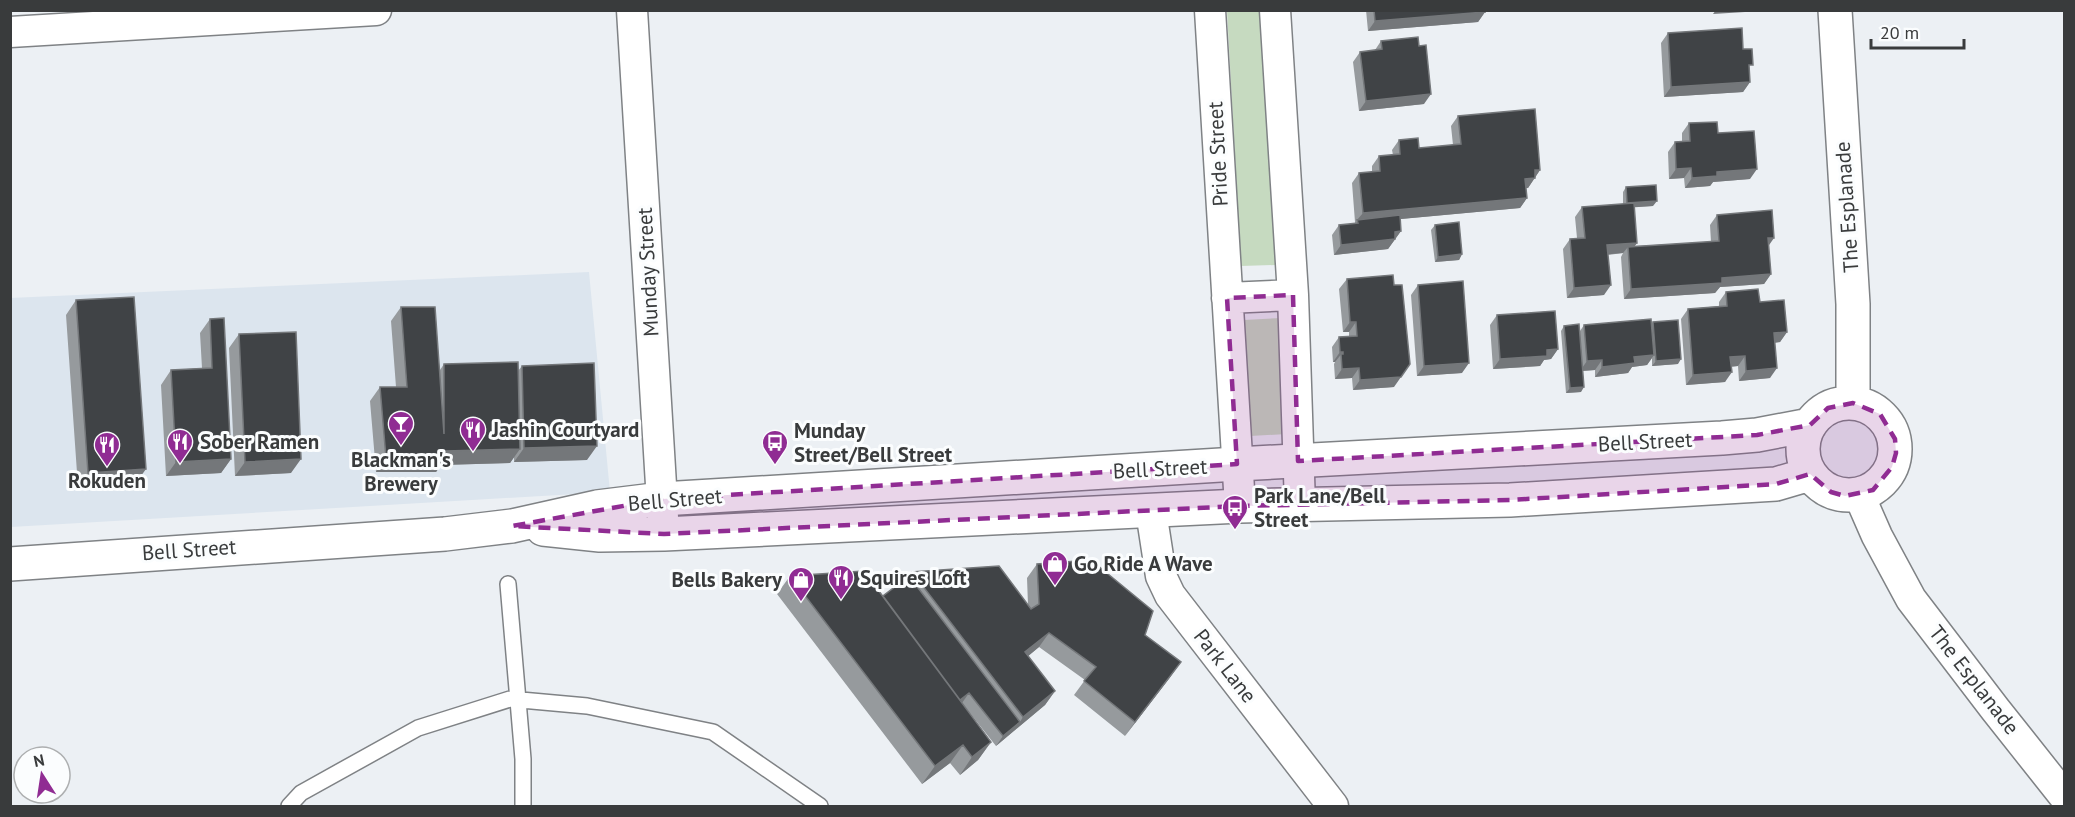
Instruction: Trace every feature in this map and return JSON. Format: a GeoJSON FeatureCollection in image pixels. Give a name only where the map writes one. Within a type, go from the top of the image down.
{"type":"FeatureCollection","features":[{"type":"Feature","properties":{"kind":"street"},"geometry":{"type":"LineString","coordinates":[[10,32],[376,10]]}},
{"type":"Feature","properties":{"kind":"street","name":"Munday Street"},"geometry":{"type":"LineString","coordinates":[[632,10],[664,534]]}},
{"type":"Feature","properties":{"kind":"street","name":"Pride Street"},"geometry":{"type":"LineString","coordinates":[[1210,10],[1240,506]]}},
{"type":"Feature","properties":{"kind":"street"},"geometry":{"type":"LineString","coordinates":[[1275,10],[1293,295],[1300,505]]}},
{"type":"Feature","properties":{"kind":"street","name":"The Esplanade"},"geometry":{"type":"LineString","coordinates":[[1834,10],[1853,304],[1853,403]]}},
{"type":"Feature","properties":{"kind":"street"},"geometry":{"type":"LineString","coordinates":[[1227,298],[1293,295]]}},
{"type":"Feature","properties":{"kind":"street"},"geometry":{"type":"LineString","coordinates":[[1853,403],[1867,406],[1880,414],[1889,425],[1895,439],[1896,453],[1892,468],[1873,490],[1859,495],[1845,496],[1831,492],[1819,485],[1804,462],[1804,437],[1809,425],[1817,415],[1840,404],[1853,403]]}},
{"type":"Feature","properties":{"kind":"street","name":"Bell Street"},"geometry":{"type":"LineString","coordinates":[[10,564],[446,534],[512,526],[597,507],[662,499],[1237,464],[1722,438],[1757,435],[1809,425]]}},
{"type":"Feature","properties":{"kind":"street","name":"Bell Street"},"geometry":{"type":"LineString","coordinates":[[512,526],[600,535],[664,534],[1240,506],[1510,500],[1776,484],[1810,474]]}},
{"type":"Feature","properties":{"kind":"street","name":"The Esplanade"},"geometry":{"type":"LineString","coordinates":[[1859,495],[1877,536],[1911,599],[2064,796]]}},
{"type":"Feature","properties":{"kind":"street","name":"Park Lane"},"geometry":{"type":"LineString","coordinates":[[1151,511],[1161,576],[1170,595],[1333,807]]}},
{"type":"Feature","properties":{"kind":"lane"},"geometry":{"type":"LineString","coordinates":[[508,584],[523,759],[523,807]]}},
{"type":"Feature","properties":{"kind":"lane"},"geometry":{"type":"LineString","coordinates":[[289,807],[301,793],[418,728],[510,699],[587,706],[713,732],[820,807]]}},
{"type":"Feature","properties":{"kind":"highlighted area"},"geometry":{"type":"Polygon","coordinates":[[[1293,295],[1298,461],[1757,435],[1810,425],[1828,408],[1853,403],[1880,414],[1895,439],[1896,453],[1892,467],[1873,490],[1845,496],[1831,492],[1810,474],[1776,484],[1510,500],[1240,506],[664,534],[512,526],[662,499],[1237,464],[1227,298],[1293,295]]]}},
{"type":"Feature","properties":{"kind":"shaded area"},"geometry":{"type":"Polygon","coordinates":[[[589,272],[610,492],[11,527],[10,298],[589,272]]]}},
{"type":"Feature","properties":{"kind":"green space"},"geometry":{"type":"Polygon","coordinates":[[[1227,11],[1263,11],[1276,265],[1241,266],[1227,11]]]}},
{"type":"Feature","properties":{"kind":"green space"},"geometry":{"type":"Polygon","coordinates":[[[1281,318],[1287,434],[1250,436],[1244,320],[1281,318]]]}},
{"type":"Feature","properties":{"kind":"building"},"geometry":{"type":"Polygon","coordinates":[[[1374,10],[1484,10],[1485,12],[1375,21],[1374,10]]]}},
{"type":"Feature","properties":{"kind":"building"},"geometry":{"type":"Polygon","coordinates":[[[1742,28],[1743,49],[1752,49],[1753,65],[1749,65],[1750,82],[1671,87],[1668,33],[1742,28]]]}},
{"type":"Feature","properties":{"kind":"building"},"geometry":{"type":"Polygon","coordinates":[[[1418,37],[1419,46],[1426,45],[1431,94],[1366,101],[1360,52],[1382,49],[1381,41],[1418,37]]]}},
{"type":"Feature","properties":{"kind":"building"},"geometry":{"type":"Polygon","coordinates":[[[1535,109],[1540,170],[1535,170],[1535,178],[1525,179],[1527,198],[1363,213],[1359,173],[1380,171],[1379,156],[1400,154],[1399,140],[1418,138],[1419,148],[1461,144],[1458,116],[1535,109]]]}},
{"type":"Feature","properties":{"kind":"building"},"geometry":{"type":"Polygon","coordinates":[[[1717,122],[1718,133],[1754,131],[1757,169],[1717,172],[1717,176],[1692,178],[1691,168],[1676,169],[1675,142],[1690,141],[1689,123],[1717,122]]]}},
{"type":"Feature","properties":{"kind":"building"},"geometry":{"type":"Polygon","coordinates":[[[1656,185],[1657,201],[1627,203],[1626,187],[1656,185]]]}},
{"type":"Feature","properties":{"kind":"building"},"geometry":{"type":"Polygon","coordinates":[[[1634,203],[1637,243],[1607,245],[1611,285],[1574,288],[1570,239],[1585,238],[1582,207],[1634,203]]]}},
{"type":"Feature","properties":{"kind":"building"},"geometry":{"type":"Polygon","coordinates":[[[1772,210],[1774,238],[1768,238],[1771,274],[1722,278],[1722,283],[1631,289],[1628,247],[1719,241],[1717,215],[1772,210]]]}},
{"type":"Feature","properties":{"kind":"building"},"geometry":{"type":"Polygon","coordinates":[[[1400,215],[1401,231],[1395,232],[1395,239],[1341,245],[1339,225],[1358,223],[1357,220],[1400,215]]]}},
{"type":"Feature","properties":{"kind":"building"},"geometry":{"type":"Polygon","coordinates":[[[1459,222],[1462,254],[1438,257],[1435,225],[1459,222]]]}},
{"type":"Feature","properties":{"kind":"building"},"geometry":{"type":"Polygon","coordinates":[[[1393,275],[1394,285],[1402,285],[1410,364],[1401,377],[1360,380],[1359,368],[1342,369],[1341,354],[1343,352],[1340,352],[1339,337],[1357,336],[1356,322],[1350,322],[1347,279],[1393,275]]]}},
{"type":"Feature","properties":{"kind":"building"},"geometry":{"type":"Polygon","coordinates":[[[1463,281],[1469,363],[1424,366],[1418,285],[1463,281]]]}},
{"type":"Feature","properties":{"kind":"building"},"geometry":{"type":"Polygon","coordinates":[[[1758,289],[1760,302],[1784,300],[1787,332],[1774,333],[1777,368],[1746,371],[1745,356],[1730,357],[1732,372],[1693,375],[1688,309],[1727,306],[1726,292],[1758,289]]]}},
{"type":"Feature","properties":{"kind":"building"},"geometry":{"type":"Polygon","coordinates":[[[134,297],[146,469],[88,473],[76,300],[134,297]]]}},
{"type":"Feature","properties":{"kind":"building"},"geometry":{"type":"Polygon","coordinates":[[[401,307],[435,307],[444,434],[444,364],[518,362],[520,449],[446,451],[446,458],[386,458],[380,387],[407,387],[401,307]]]}},
{"type":"Feature","properties":{"kind":"building"},"geometry":{"type":"Polygon","coordinates":[[[1555,311],[1558,349],[1547,350],[1547,356],[1500,359],[1497,315],[1555,311]]]}},
{"type":"Feature","properties":{"kind":"building"},"geometry":{"type":"Polygon","coordinates":[[[224,318],[231,459],[176,462],[171,370],[212,368],[210,319],[224,318]]]}},
{"type":"Feature","properties":{"kind":"building"},"geometry":{"type":"Polygon","coordinates":[[[1651,319],[1654,355],[1634,357],[1635,363],[1602,367],[1602,360],[1587,361],[1584,325],[1651,319]]]}},
{"type":"Feature","properties":{"kind":"building"},"geometry":{"type":"Polygon","coordinates":[[[1678,320],[1681,359],[1656,361],[1653,322],[1678,320]]]}},
{"type":"Feature","properties":{"kind":"building"},"geometry":{"type":"Polygon","coordinates":[[[1579,324],[1584,387],[1570,388],[1564,326],[1579,324]]]}},
{"type":"Feature","properties":{"kind":"building"},"geometry":{"type":"Polygon","coordinates":[[[296,332],[301,459],[245,462],[239,334],[296,332]]]}},
{"type":"Feature","properties":{"kind":"building"},"geometry":{"type":"Polygon","coordinates":[[[594,363],[597,446],[524,448],[522,366],[594,363]]]}},
{"type":"Feature","properties":{"kind":"building"},"geometry":{"type":"Polygon","coordinates":[[[1091,560],[1153,611],[1145,635],[1181,662],[1135,722],[1084,681],[1096,667],[1049,633],[1025,652],[1055,691],[1023,717],[912,572],[999,566],[1031,609],[1039,604],[1037,564],[1091,560]]]}},
{"type":"Feature","properties":{"kind":"building"},"geometry":{"type":"Polygon","coordinates":[[[864,571],[991,742],[972,757],[963,745],[935,766],[790,576],[864,571]]]}},
{"type":"Feature","properties":{"kind":"building"},"geometry":{"type":"Polygon","coordinates":[[[909,576],[1020,722],[1003,736],[969,693],[960,700],[883,596],[909,576]]]}},
{"type":"Feature","properties":{"kind":"place","name":"Blackman's Brewery"},"geometry":{"type":"Point","coordinates":[401,447]}},
{"type":"Feature","properties":{"kind":"place","name":"Jashin Courtyard"},"geometry":{"type":"Point","coordinates":[473,453]}},
{"type":"Feature","properties":{"kind":"place","name":"Sober Ramen"},"geometry":{"type":"Point","coordinates":[180,465]}},
{"type":"Feature","properties":{"kind":"place","name":"Munday Street/Bell Street"},"geometry":{"type":"Point","coordinates":[775,466]}},
{"type":"Feature","properties":{"kind":"place","name":"Rokuden"},"geometry":{"type":"Point","coordinates":[107,468]}},
{"type":"Feature","properties":{"kind":"place","name":"Park Lane/Bell Street"},"geometry":{"type":"Point","coordinates":[1235,531]}},
{"type":"Feature","properties":{"kind":"place","name":"Go Ride A Wave"},"geometry":{"type":"Point","coordinates":[1055,587]}},
{"type":"Feature","properties":{"kind":"place","name":"Squires Loft"},"geometry":{"type":"Point","coordinates":[841,601]}},
{"type":"Feature","properties":{"kind":"place","name":"Bells Bakery"},"geometry":{"type":"Point","coordinates":[801,603]}}]}
